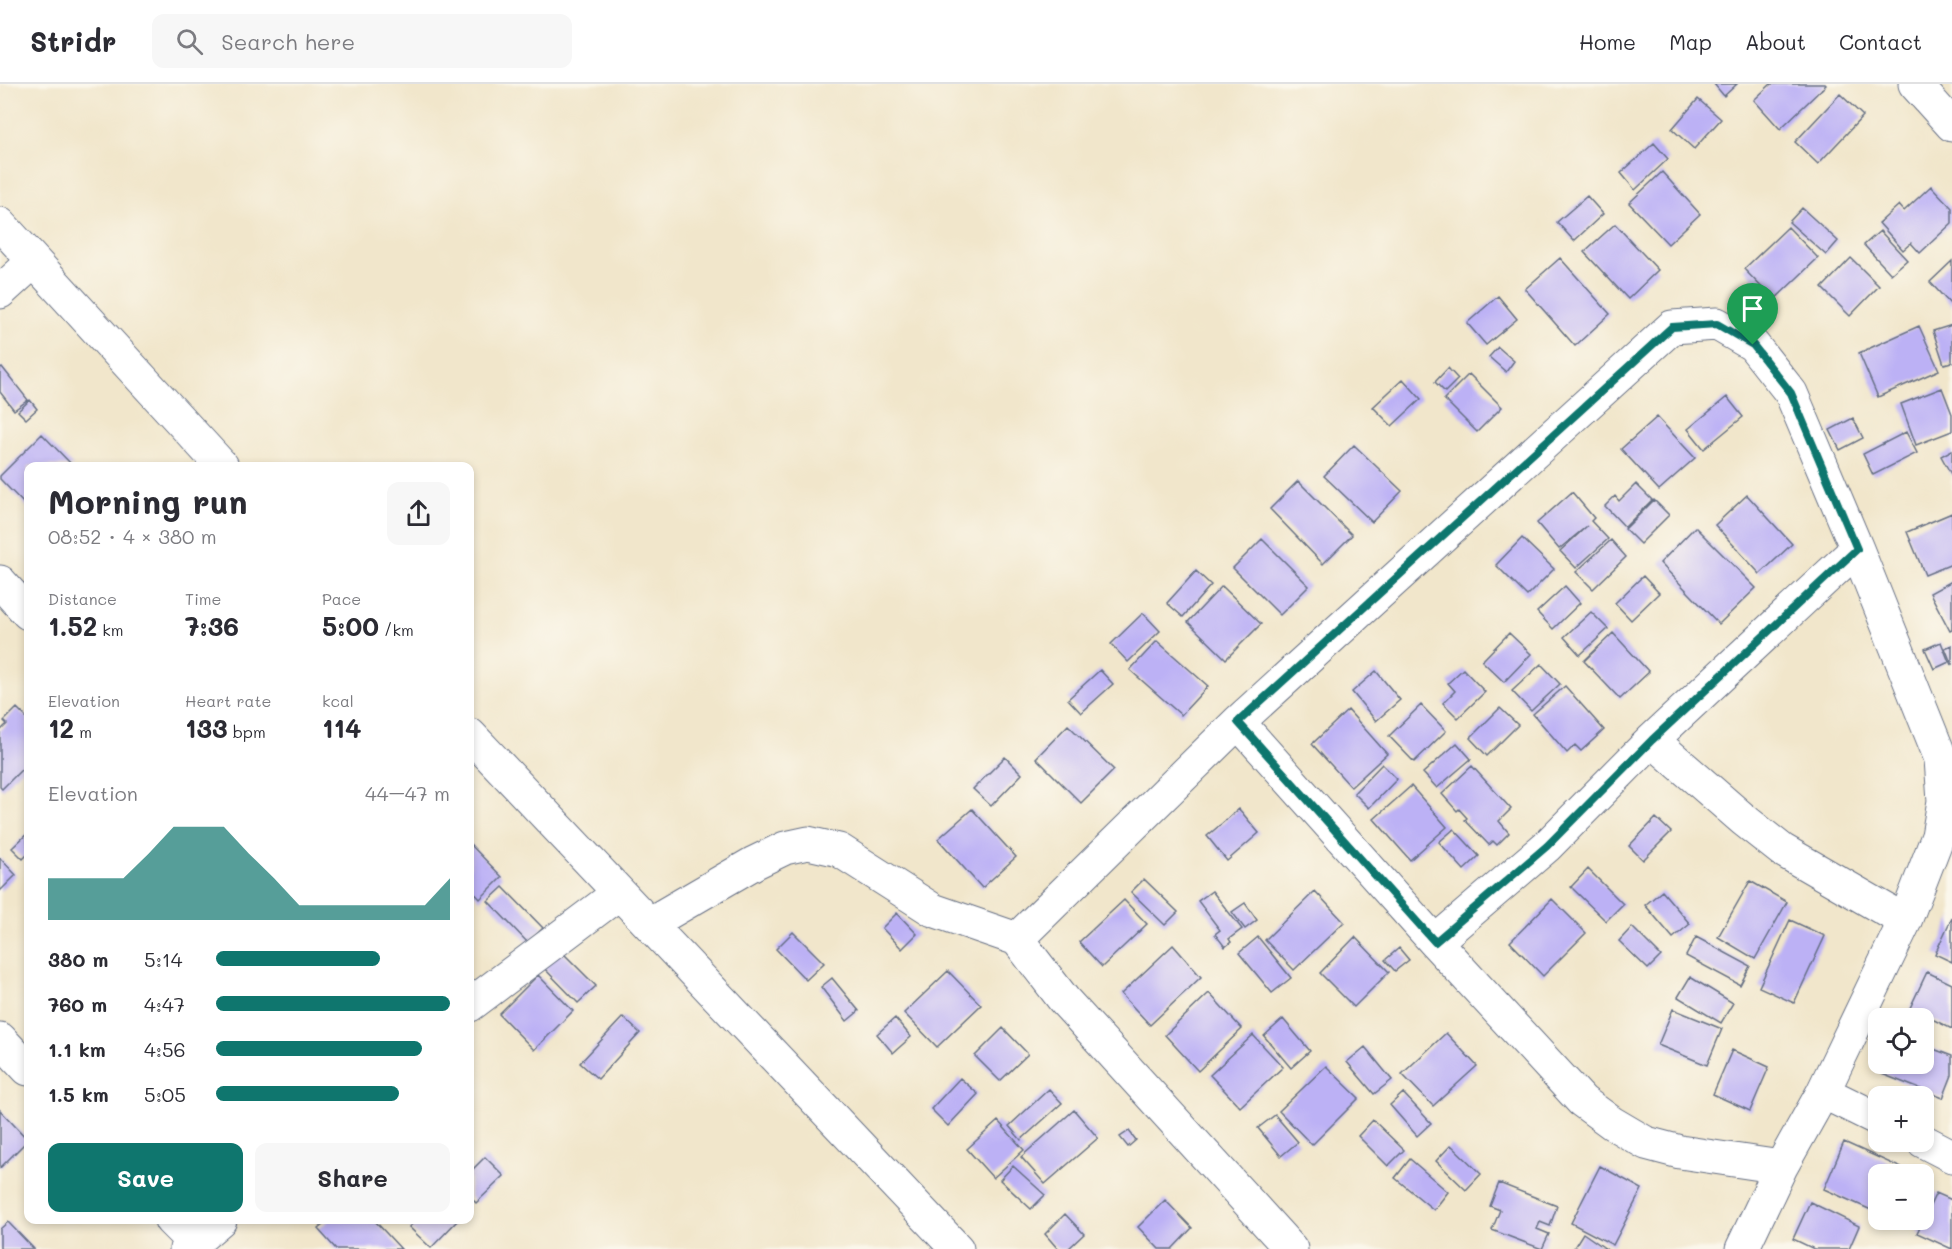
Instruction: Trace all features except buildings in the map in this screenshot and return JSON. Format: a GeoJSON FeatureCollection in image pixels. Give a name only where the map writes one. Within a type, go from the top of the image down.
{"type":"FeatureCollection","features":[{"type":"Feature","properties":{"kind":"street"},"geometry":{"type":"LineString","coordinates":[[1915,84],[1952,125]]}},
{"type":"Feature","properties":{"kind":"street"},"geometry":{"type":"LineString","coordinates":[[0,224],[218,462]]}},
{"type":"Feature","properties":{"kind":"street"},"geometry":{"type":"LineString","coordinates":[[0,292],[34,261]]}},
{"type":"Feature","properties":{"kind":"street"},"geometry":{"type":"LineString","coordinates":[[1017,939],[1238,722],[1672,327],[1717,324],[1753,345],[1791,393],[1857,549],[1941,759],[1944,801],[1938,837],[1905,921],[1823,1092],[1781,1167],[1742,1249]]}},
{"type":"Feature","properties":{"kind":"street"},"geometry":{"type":"LineString","coordinates":[[1435,942],[1547,846],[1652,740],[1857,549]]}},
{"type":"Feature","properties":{"kind":"street"},"geometry":{"type":"LineString","coordinates":[[0,582],[24,609]]}},
{"type":"Feature","properties":{"kind":"street"},"geometry":{"type":"LineString","coordinates":[[1238,722],[1435,942],[1582,1101],[1612,1123],[1646,1143],[1680,1152],[1781,1167]]}},
{"type":"Feature","properties":{"kind":"street"},"geometry":{"type":"LineString","coordinates":[[474,739],[957,1249]]}},
{"type":"Feature","properties":{"kind":"street"},"geometry":{"type":"LineString","coordinates":[[1652,740],[1782,850],[1905,921]]}},
{"type":"Feature","properties":{"kind":"street"},"geometry":{"type":"LineString","coordinates":[[649,924],[754,863],[785,849],[808,843],[839,850],[933,910],[1017,939],[1064,1000],[1291,1249]]}},
{"type":"Feature","properties":{"kind":"street"},"geometry":{"type":"LineString","coordinates":[[474,1002],[619,892]]}},
{"type":"Feature","properties":{"kind":"street"},"geometry":{"type":"LineString","coordinates":[[0,1038],[24,1065]]}},
{"type":"Feature","properties":{"kind":"street"},"geometry":{"type":"LineString","coordinates":[[1823,1092],[1868,1114]]}},
{"type":"Feature","properties":{"kind":"street"},"geometry":{"type":"LineString","coordinates":[[1934,1147],[1952,1156]]}},
{"type":"Feature","properties":{"kind":"street"},"geometry":{"type":"LineString","coordinates":[[184,1237],[212,1224]]}},
{"type":"Feature","properties":{"kind":"route"},"geometry":{"type":"LineString","coordinates":[[1717,324],[1753,345],[1791,393],[1857,549],[1652,740],[1547,846],[1435,942],[1238,722],[1672,327],[1717,324]]}}]}
